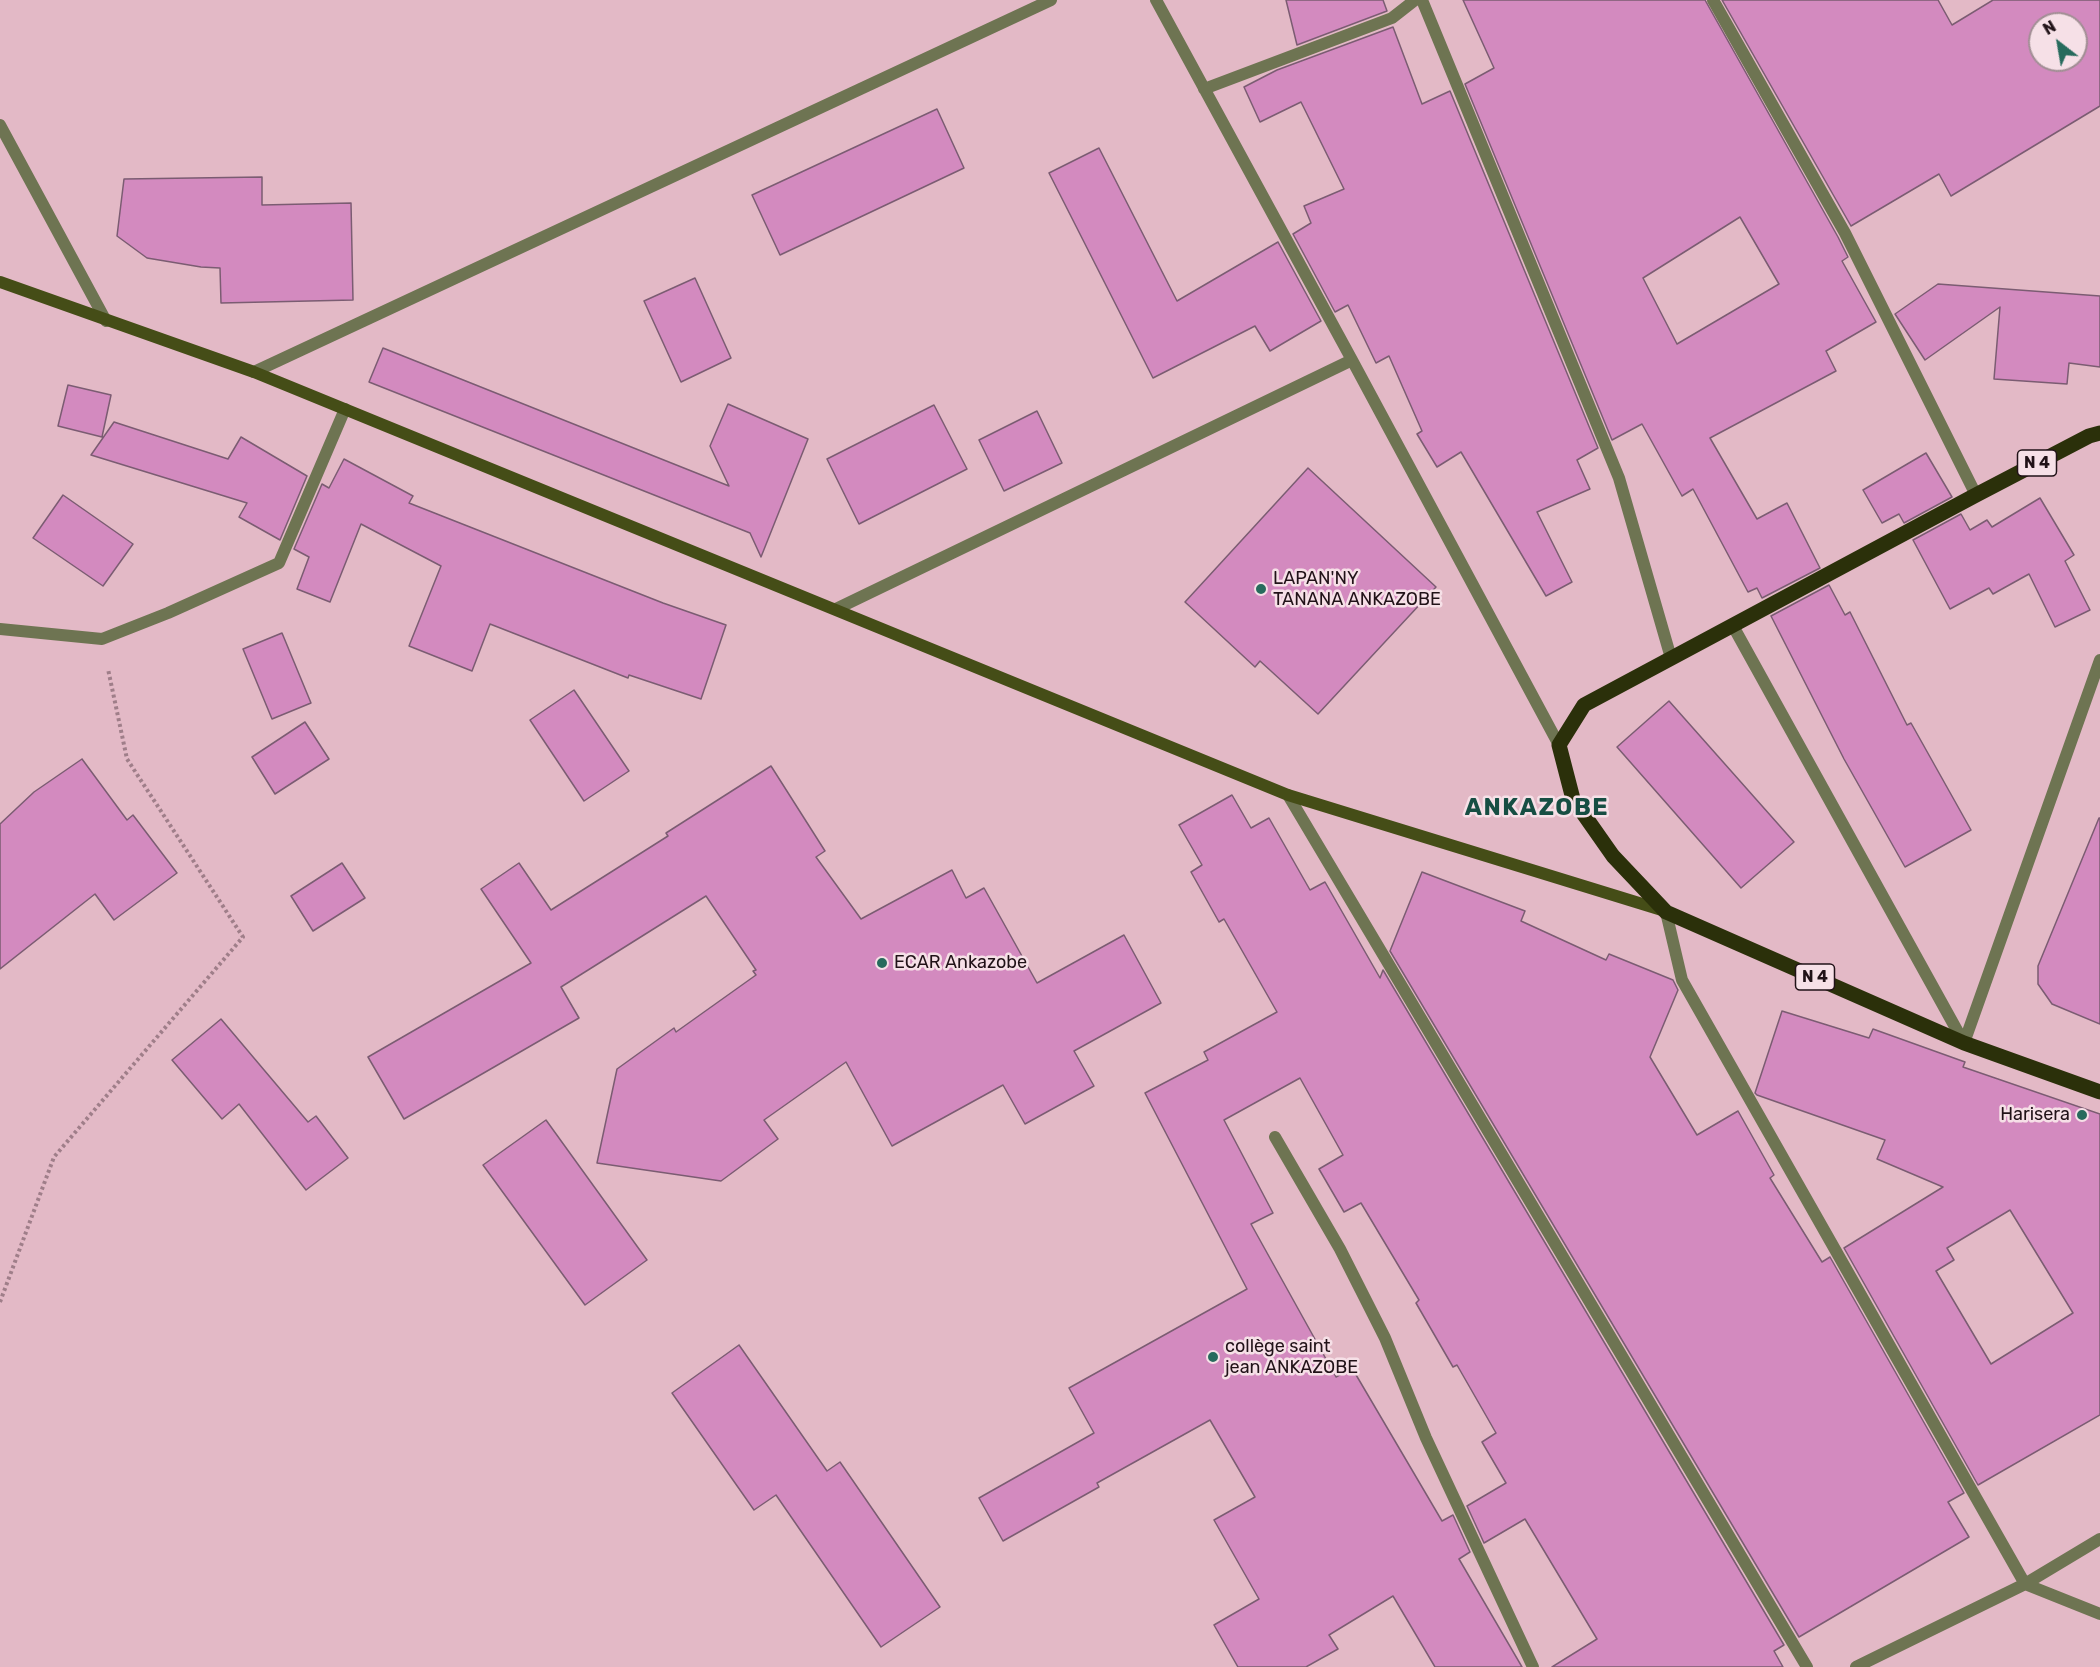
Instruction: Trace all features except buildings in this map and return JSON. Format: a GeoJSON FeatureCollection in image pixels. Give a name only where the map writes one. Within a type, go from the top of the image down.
{"type":"FeatureCollection","features":[{"type":"Feature","properties":{"kind":"main road","name":"N 4"},"geometry":{"type":"LineString","coordinates":[[2100,433],[2089,436],[1976,495],[1584,705],[1559,745],[1573,799],[1613,856],[1666,912],[1964,1043],[2100,1092]]}},
{"type":"Feature","properties":{"kind":"street"},"geometry":{"type":"LineString","coordinates":[[254,372],[1051,0]]}},
{"type":"Feature","properties":{"kind":"street"},"geometry":{"type":"LineString","coordinates":[[1155,0],[1559,745]]}},
{"type":"Feature","properties":{"kind":"street"},"geometry":{"type":"LineString","coordinates":[[1204,89],[1392,18],[1415,0]]}},
{"type":"Feature","properties":{"kind":"street"},"geometry":{"type":"LineString","coordinates":[[1422,0],[1619,478],[1671,658]]}},
{"type":"Feature","properties":{"kind":"street"},"geometry":{"type":"LineString","coordinates":[[1713,0],[1845,233],[1976,495]]}},
{"type":"Feature","properties":{"kind":"street"},"geometry":{"type":"LineString","coordinates":[[0,125],[106,321]]}},
{"type":"Feature","properties":{"kind":"street"},"geometry":{"type":"LineString","coordinates":[[0,282],[254,372],[1288,795],[1666,912],[1683,981],[2025,1584],[2100,1614]]}},
{"type":"Feature","properties":{"kind":"street"},"geometry":{"type":"LineString","coordinates":[[836,609],[1352,360]]}},
{"type":"Feature","properties":{"kind":"street"},"geometry":{"type":"LineString","coordinates":[[0,629],[102,639],[168,613],[279,563],[345,409]]}},
{"type":"Feature","properties":{"kind":"street"},"geometry":{"type":"LineString","coordinates":[[1733,626],[1964,1043]]}},
{"type":"Feature","properties":{"kind":"street"},"geometry":{"type":"LineString","coordinates":[[1964,1043],[2100,660]]}},
{"type":"Feature","properties":{"kind":"street"},"geometry":{"type":"LineString","coordinates":[[1288,795],[1807,1667]]}},
{"type":"Feature","properties":{"kind":"street"},"geometry":{"type":"LineString","coordinates":[[1275,1137],[1340,1249],[1385,1338],[1426,1438],[1533,1667]]}},
{"type":"Feature","properties":{"kind":"street"},"geometry":{"type":"LineString","coordinates":[[1856,1667],[2025,1584],[2100,1539]]}},
{"type":"Feature","properties":{"kind":"path"},"geometry":{"type":"LineString","coordinates":[[0,1302],[54,1157],[243,937],[127,759],[102,639]]}},
{"type":"Feature","properties":{"kind":"place","name":"LAPAN'NY TANANA ANKAZOBE"},"geometry":{"type":"Point","coordinates":[1261,589]}},
{"type":"Feature","properties":{"kind":"place","name":"ECAR Ankazobe"},"geometry":{"type":"Point","coordinates":[882,963]}},
{"type":"Feature","properties":{"kind":"place","name":"Harisera"},"geometry":{"type":"Point","coordinates":[2082,1115]}},
{"type":"Feature","properties":{"kind":"place","name":"collège saint jean ANKAZOBE"},"geometry":{"type":"Point","coordinates":[1213,1357]}},
{"type":"Feature","properties":{"kind":"district","name":"ANKAZOBE"},"geometry":{"type":"Point","coordinates":[1537,808]}}]}
